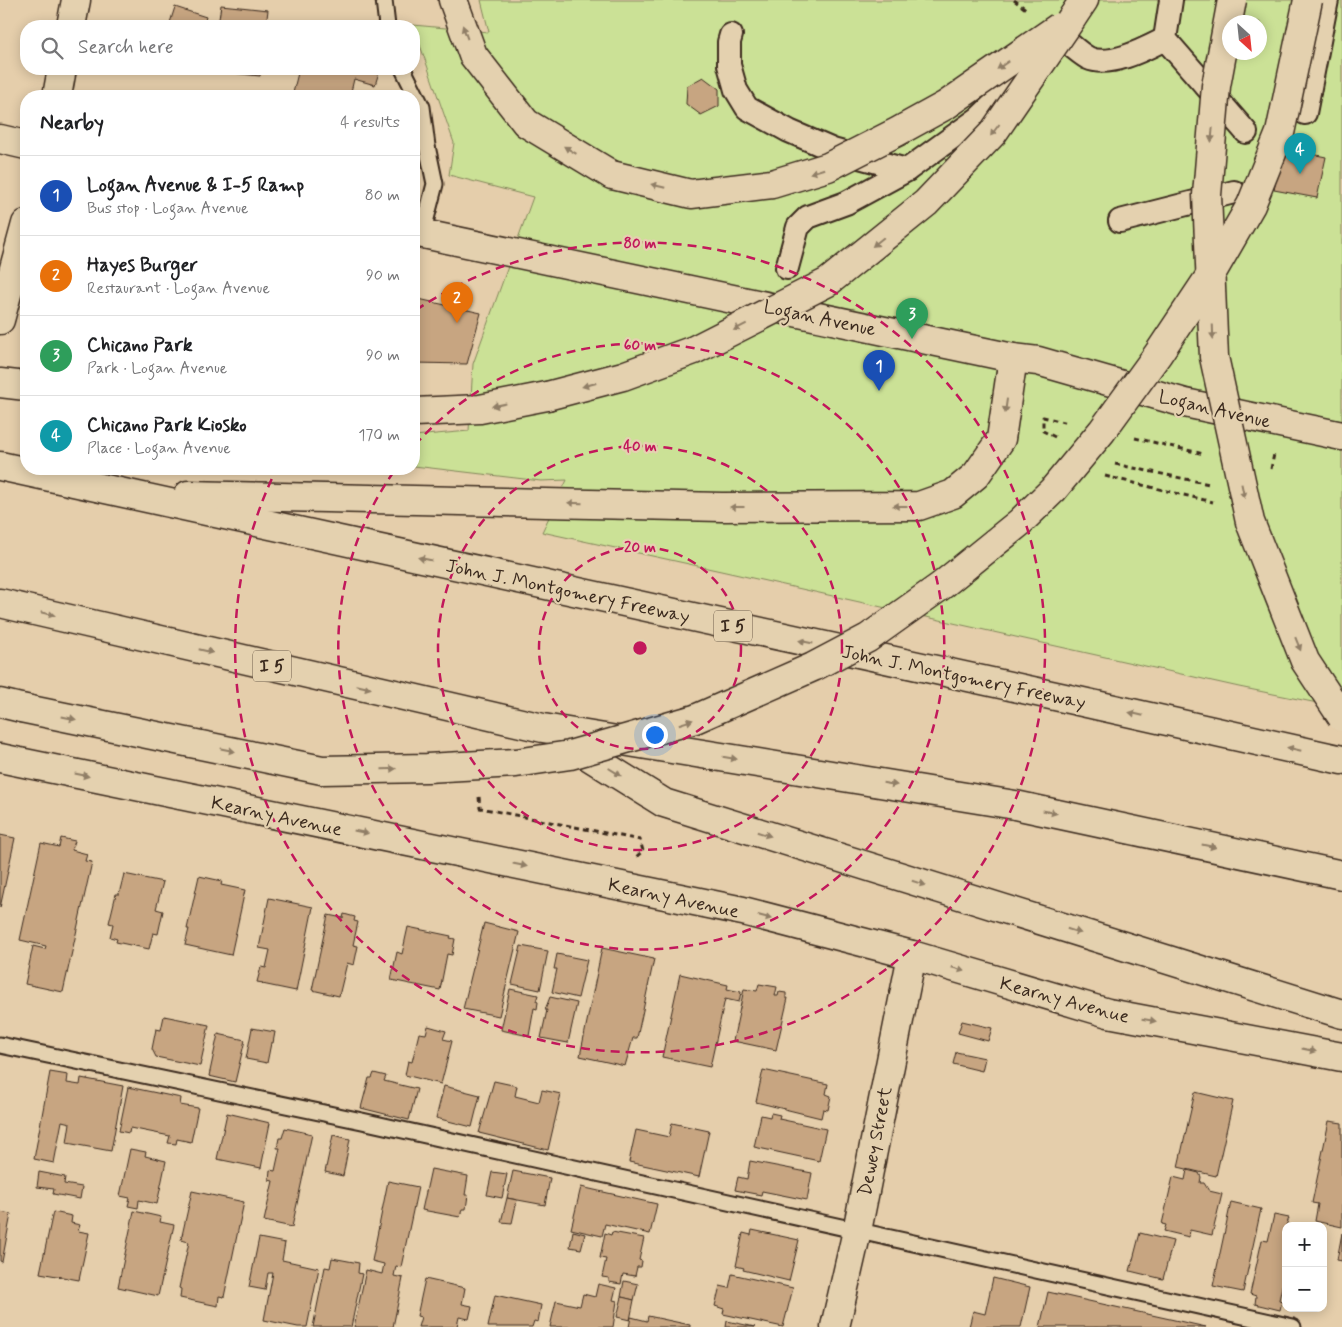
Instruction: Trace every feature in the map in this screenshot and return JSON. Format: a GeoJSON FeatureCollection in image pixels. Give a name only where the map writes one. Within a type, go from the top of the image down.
{"type":"FeatureCollection","features":[{"type":"Feature","properties":{"kind":"main road"},"geometry":{"type":"LineString","coordinates":[[71,20],[76,0]]}},
{"type":"Feature","properties":{"kind":"main road"},"geometry":{"type":"LineString","coordinates":[[454,0],[473,55],[526,123],[612,175],[691,194],[772,184],[828,167],[946,105],[1078,9]]}},
{"type":"Feature","properties":{"kind":"main road"},"geometry":{"type":"LineString","coordinates":[[1232,0],[1216,86],[1207,195],[1214,357],[1250,522],[1305,661],[1342,717]]}},
{"type":"Feature","properties":{"kind":"main road"},"geometry":{"type":"LineString","coordinates":[[11,706],[322,770],[427,768],[506,764],[570,754],[695,719],[813,668],[868,638],[941,586],[1019,523],[1053,490],[1102,430],[1158,354],[1210,276],[1251,205],[1280,133],[1308,0]]}},
{"type":"Feature","properties":{"kind":"main road"},"geometry":{"type":"LineString","coordinates":[[420,412],[480,409],[547,396],[623,376],[694,350],[828,282],[926,204],[993,133],[1078,9]]}},
{"type":"Feature","properties":{"kind":"main road"},"geometry":{"type":"LineString","coordinates":[[58,90],[61,75]]}},
{"type":"Feature","properties":{"kind":"main road"},"geometry":{"type":"LineString","coordinates":[[0,139],[20,144]]}},
{"type":"Feature","properties":{"kind":"main road","name":"Logan Avenue"},"geometry":{"type":"LineString","coordinates":[[420,233],[1013,358],[1038,361],[1185,403],[1342,436]]}},
{"type":"Feature","properties":{"kind":"main road"},"geometry":{"type":"LineString","coordinates":[[0,320],[20,246]]}},
{"type":"Feature","properties":{"kind":"main road"},"geometry":{"type":"LineString","coordinates":[[123,494],[722,507],[919,506],[954,494],[976,475],[1001,439],[1013,358]]}},
{"type":"Feature","properties":{"kind":"main road"},"geometry":{"type":"LineString","coordinates":[[0,383],[20,385]]}},
{"type":"Feature","properties":{"kind":"main road","name":"John J. Montgomery Freeway"},"geometry":{"type":"LineString","coordinates":[[0,466],[20,471]]}},
{"type":"Feature","properties":{"kind":"main road","name":"John J. Montgomery Freeway"},"geometry":{"type":"LineString","coordinates":[[40,475],[1342,760]]}},
{"type":"Feature","properties":{"kind":"main road","name":"I 5"},"geometry":{"type":"LineString","coordinates":[[0,603],[544,728],[1016,804],[1342,875]]}},
{"type":"Feature","properties":{"kind":"main road"},"geometry":{"type":"LineString","coordinates":[[544,728],[664,803],[1342,1014]]}},
{"type":"Feature","properties":{"kind":"main road","name":"Kearny Avenue"},"geometry":{"type":"LineString","coordinates":[[0,758],[743,911],[912,955],[1108,1013],[1342,1057]]}},
{"type":"Feature","properties":{"kind":"main road","name":"Dewey Street"},"geometry":{"type":"LineString","coordinates":[[835,1327],[912,955]]}},
{"type":"Feature","properties":{"kind":"street"},"geometry":{"type":"LineString","coordinates":[[1171,0],[1165,39],[1246,132]]}},
{"type":"Feature","properties":{"kind":"street"},"geometry":{"type":"LineString","coordinates":[[1306,113],[1327,0]]}},
{"type":"Feature","properties":{"kind":"street"},"geometry":{"type":"LineString","coordinates":[[787,268],[798,227],[808,217],[846,202],[907,170],[979,118],[1019,81],[1057,34],[1088,58],[1096,60],[1116,60],[1139,52],[1165,39]]}},
{"type":"Feature","properties":{"kind":"street"},"geometry":{"type":"LineString","coordinates":[[731,36],[729,42],[729,65],[736,90],[747,108],[789,131],[833,150],[907,170]]}},
{"type":"Feature","properties":{"kind":"street"},"geometry":{"type":"LineString","coordinates":[[1120,222],[1234,192]]}},
{"type":"Feature","properties":{"kind":"lane"},"geometry":{"type":"LineString","coordinates":[[384,0],[386,20]]}},
{"type":"Feature","properties":{"kind":"lane"},"geometry":{"type":"LineString","coordinates":[[406,75],[413,90]]}},
{"type":"Feature","properties":{"kind":"lane"},"geometry":{"type":"LineString","coordinates":[[420,104],[436,184],[420,228]]}},
{"type":"Feature","properties":{"kind":"lane"},"geometry":{"type":"LineString","coordinates":[[0,1045],[362,1121],[1293,1327]]}},
{"type":"Feature","properties":{"kind":"path"},"geometry":{"type":"LineString","coordinates":[[1061,439],[1043,431],[1042,417],[1206,454]]}},
{"type":"Feature","properties":{"kind":"path"},"geometry":{"type":"LineString","coordinates":[[1263,467],[1272,469],[1280,423]]}},
{"type":"Feature","properties":{"kind":"path"},"geometry":{"type":"LineString","coordinates":[[1106,460],[1115,464]]}},
{"type":"Feature","properties":{"kind":"path"},"geometry":{"type":"LineString","coordinates":[[479,797],[480,808],[640,840],[643,851],[636,857],[627,855]]}},
{"type":"Feature","properties":{"kind":"green space"},"geometry":{"type":"Polygon","coordinates":[[[481,0],[1342,0],[1342,708],[1239,687],[542,532],[567,480],[541,481],[420,467],[420,435],[469,431],[473,364],[533,197],[449,175],[454,143],[420,45],[420,26],[489,32],[481,0]]]}},
{"type":"Feature","properties":{"kind":"building"},"geometry":{"type":"Polygon","coordinates":[[[221,5],[268,10],[267,20],[219,20],[221,5]]]}},
{"type":"Feature","properties":{"kind":"building"},"geometry":{"type":"Polygon","coordinates":[[[175,7],[206,17],[205,20],[171,20],[175,7]]]}},
{"type":"Feature","properties":{"kind":"building"},"geometry":{"type":"Polygon","coordinates":[[[298,75],[378,75],[375,85],[354,79],[351,90],[294,90],[298,75]]]}},
{"type":"Feature","properties":{"kind":"building"},"geometry":{"type":"Polygon","coordinates":[[[703,77],[719,89],[719,106],[701,115],[686,104],[687,86],[703,77]]]}},
{"type":"Feature","properties":{"kind":"building"},"geometry":{"type":"Polygon","coordinates":[[[1283,148],[1326,157],[1317,198],[1274,190],[1283,148]]]}},
{"type":"Feature","properties":{"kind":"building"},"geometry":{"type":"Polygon","coordinates":[[[420,299],[481,313],[467,364],[420,363],[420,299]]]}},
{"type":"Feature","properties":{"kind":"building"},"geometry":{"type":"Polygon","coordinates":[[[0,835],[15,838],[0,908],[0,835]]]}},
{"type":"Feature","properties":{"kind":"building"},"geometry":{"type":"Polygon","coordinates":[[[61,838],[75,841],[72,850],[87,854],[85,861],[92,862],[63,992],[25,984],[33,946],[45,949],[46,946],[20,940],[41,843],[59,847],[61,838]]]}},
{"type":"Feature","properties":{"kind":"building"},"geometry":{"type":"Polygon","coordinates":[[[124,874],[163,882],[156,909],[163,911],[158,934],[153,933],[149,949],[116,942],[117,939],[110,937],[113,924],[109,923],[116,894],[119,894],[124,874]]]}},
{"type":"Feature","properties":{"kind":"building"},"geometry":{"type":"Polygon","coordinates":[[[199,876],[222,881],[221,885],[245,890],[231,955],[185,945],[199,876]]]}},
{"type":"Feature","properties":{"kind":"building"},"geometry":{"type":"Polygon","coordinates":[[[269,898],[313,907],[296,991],[257,982],[261,967],[266,968],[270,950],[259,948],[269,898]]]}},
{"type":"Feature","properties":{"kind":"building"},"geometry":{"type":"Polygon","coordinates":[[[344,914],[355,917],[354,921],[358,922],[353,945],[358,946],[354,965],[347,963],[339,996],[312,990],[328,915],[343,918],[344,914]]]}},
{"type":"Feature","properties":{"kind":"building"},"geometry":{"type":"Polygon","coordinates":[[[484,923],[519,932],[499,1016],[463,1009],[484,923]]]}},
{"type":"Feature","properties":{"kind":"building"},"geometry":{"type":"Polygon","coordinates":[[[408,927],[451,936],[450,938],[455,939],[452,955],[447,954],[440,990],[391,980],[397,952],[402,954],[408,927]]]}},
{"type":"Feature","properties":{"kind":"building"},"geometry":{"type":"Polygon","coordinates":[[[521,946],[548,951],[540,990],[512,984],[521,946]]]}},
{"type":"Feature","properties":{"kind":"building"},"geometry":{"type":"Polygon","coordinates":[[[602,948],[654,959],[637,1038],[633,1038],[625,1066],[580,1056],[602,948]]]}},
{"type":"Feature","properties":{"kind":"building"},"geometry":{"type":"Polygon","coordinates":[[[557,954],[587,960],[578,998],[552,992],[557,969],[554,969],[557,954]]]}},
{"type":"Feature","properties":{"kind":"building"},"geometry":{"type":"Polygon","coordinates":[[[680,974],[728,985],[727,989],[741,992],[739,1002],[725,999],[710,1067],[662,1057],[680,974]]]}},
{"type":"Feature","properties":{"kind":"building"},"geometry":{"type":"Polygon","coordinates":[[[759,984],[777,987],[775,996],[778,996],[779,992],[786,993],[786,998],[788,998],[776,1050],[733,1041],[744,989],[757,991],[759,984]]]}},
{"type":"Feature","properties":{"kind":"building"},"geometry":{"type":"Polygon","coordinates":[[[510,989],[538,995],[536,1001],[538,1002],[537,1009],[534,1008],[529,1036],[501,1030],[510,989]]]}},
{"type":"Feature","properties":{"kind":"building"},"geometry":{"type":"Polygon","coordinates":[[[550,997],[577,1003],[568,1043],[541,1038],[547,1010],[545,1010],[550,997]]]}},
{"type":"Feature","properties":{"kind":"building"},"geometry":{"type":"Polygon","coordinates":[[[164,1016],[209,1025],[200,1066],[156,1057],[152,1049],[156,1029],[161,1030],[164,1016]]]}},
{"type":"Feature","properties":{"kind":"building"},"geometry":{"type":"Polygon","coordinates":[[[962,1021],[992,1028],[988,1041],[958,1033],[962,1021]]]}},
{"type":"Feature","properties":{"kind":"building"},"geometry":{"type":"Polygon","coordinates":[[[428,1026],[446,1031],[443,1039],[452,1041],[441,1084],[405,1075],[408,1061],[412,1062],[419,1033],[426,1034],[428,1026]]]}},
{"type":"Feature","properties":{"kind":"building"},"geometry":{"type":"Polygon","coordinates":[[[252,1028],[275,1032],[267,1063],[246,1059],[252,1028]]]}},
{"type":"Feature","properties":{"kind":"building"},"geometry":{"type":"Polygon","coordinates":[[[218,1034],[245,1040],[235,1082],[209,1076],[218,1034]]]}},
{"type":"Feature","properties":{"kind":"building"},"geometry":{"type":"Polygon","coordinates":[[[956,1052],[985,1058],[982,1071],[953,1064],[956,1052]]]}},
{"type":"Feature","properties":{"kind":"building"},"geometry":{"type":"Polygon","coordinates":[[[763,1070],[828,1084],[826,1094],[831,1096],[828,1110],[823,1109],[821,1118],[756,1102],[763,1070]]]}},
{"type":"Feature","properties":{"kind":"building"},"geometry":{"type":"Polygon","coordinates":[[[50,1072],[68,1075],[67,1083],[80,1085],[81,1078],[123,1086],[111,1151],[67,1143],[70,1123],[62,1121],[54,1163],[34,1159],[50,1072]]]}},
{"type":"Feature","properties":{"kind":"building"},"geometry":{"type":"Polygon","coordinates":[[[374,1073],[386,1076],[384,1081],[417,1089],[409,1120],[361,1108],[369,1078],[372,1078],[374,1073]]]}},
{"type":"Feature","properties":{"kind":"building"},"geometry":{"type":"Polygon","coordinates":[[[494,1081],[517,1086],[515,1096],[539,1102],[542,1090],[561,1094],[548,1150],[479,1133],[494,1081]]]}},
{"type":"Feature","properties":{"kind":"building"},"geometry":{"type":"Polygon","coordinates":[[[444,1086],[480,1095],[472,1127],[436,1118],[444,1086]]]}},
{"type":"Feature","properties":{"kind":"building"},"geometry":{"type":"Polygon","coordinates":[[[128,1087],[181,1098],[180,1105],[198,1108],[191,1142],[177,1139],[176,1144],[168,1143],[170,1136],[130,1128],[129,1133],[119,1131],[128,1087]]]}},
{"type":"Feature","properties":{"kind":"building"},"geometry":{"type":"Polygon","coordinates":[[[1195,1092],[1233,1101],[1216,1176],[1178,1167],[1195,1092]]]}},
{"type":"Feature","properties":{"kind":"building"},"geometry":{"type":"Polygon","coordinates":[[[227,1113],[270,1123],[261,1168],[217,1159],[227,1113]]]}},
{"type":"Feature","properties":{"kind":"building"},"geometry":{"type":"Polygon","coordinates":[[[771,1113],[780,1115],[779,1119],[826,1129],[819,1161],[754,1147],[761,1115],[770,1117],[771,1113]]]}},
{"type":"Feature","properties":{"kind":"building"},"geometry":{"type":"Polygon","coordinates":[[[1329,1121],[1342,1123],[1342,1227],[1327,1224],[1327,1222],[1315,1221],[1318,1204],[1312,1203],[1329,1121]]]}},
{"type":"Feature","properties":{"kind":"building"},"geometry":{"type":"Polygon","coordinates":[[[672,1123],[709,1131],[699,1177],[629,1162],[636,1130],[669,1137],[672,1123]]]}},
{"type":"Feature","properties":{"kind":"building"},"geometry":{"type":"Polygon","coordinates":[[[285,1128],[312,1134],[292,1227],[264,1221],[273,1181],[269,1180],[270,1170],[275,1171],[280,1148],[277,1148],[279,1138],[282,1138],[285,1128]]]}},
{"type":"Feature","properties":{"kind":"building"},"geometry":{"type":"Polygon","coordinates":[[[333,1135],[350,1139],[343,1176],[325,1172],[333,1135]]]}},
{"type":"Feature","properties":{"kind":"building"},"geometry":{"type":"Polygon","coordinates":[[[130,1149],[146,1152],[145,1156],[166,1161],[157,1204],[139,1200],[138,1208],[128,1206],[130,1198],[120,1196],[130,1149]]]}},
{"type":"Feature","properties":{"kind":"building"},"geometry":{"type":"Polygon","coordinates":[[[750,1161],[812,1173],[807,1200],[762,1191],[761,1195],[735,1190],[738,1177],[747,1179],[750,1161]]]}},
{"type":"Feature","properties":{"kind":"building"},"geometry":{"type":"Polygon","coordinates":[[[431,1169],[468,1176],[465,1195],[468,1195],[466,1209],[462,1209],[460,1217],[422,1210],[431,1169]]]}},
{"type":"Feature","properties":{"kind":"building"},"geometry":{"type":"Polygon","coordinates":[[[1187,1170],[1199,1173],[1201,1177],[1200,1183],[1204,1183],[1209,1191],[1222,1194],[1212,1235],[1190,1230],[1189,1237],[1164,1231],[1166,1225],[1162,1224],[1173,1177],[1185,1180],[1187,1170]]]}},
{"type":"Feature","properties":{"kind":"building"},"geometry":{"type":"Polygon","coordinates":[[[513,1171],[550,1178],[545,1205],[507,1198],[513,1171]]]}},
{"type":"Feature","properties":{"kind":"building"},"geometry":{"type":"Polygon","coordinates":[[[39,1172],[65,1177],[64,1184],[82,1187],[80,1199],[53,1194],[54,1189],[37,1187],[39,1172]]]}},
{"type":"Feature","properties":{"kind":"building"},"geometry":{"type":"Polygon","coordinates":[[[492,1172],[507,1174],[502,1198],[487,1195],[492,1172]]]}},
{"type":"Feature","properties":{"kind":"building"},"geometry":{"type":"Polygon","coordinates":[[[388,1181],[418,1187],[401,1267],[396,1266],[394,1276],[403,1278],[393,1327],[354,1327],[366,1270],[382,1274],[384,1264],[372,1261],[388,1181]]]}},
{"type":"Feature","properties":{"kind":"building"},"geometry":{"type":"Polygon","coordinates":[[[581,1187],[657,1204],[650,1234],[605,1224],[602,1236],[571,1229],[581,1187]]]}},
{"type":"Feature","properties":{"kind":"building"},"geometry":{"type":"Polygon","coordinates":[[[192,1191],[244,1202],[224,1297],[219,1296],[218,1306],[180,1298],[181,1289],[179,1288],[189,1242],[181,1240],[192,1191]]]}},
{"type":"Feature","properties":{"kind":"building"},"geometry":{"type":"Polygon","coordinates":[[[507,1198],[517,1200],[512,1223],[501,1222],[507,1198]]]}},
{"type":"Feature","properties":{"kind":"building"},"geometry":{"type":"Polygon","coordinates":[[[1231,1202],[1261,1209],[1243,1292],[1213,1286],[1231,1202]]]}},
{"type":"Feature","properties":{"kind":"building"},"geometry":{"type":"Polygon","coordinates":[[[134,1211],[161,1217],[160,1222],[174,1225],[158,1296],[118,1287],[134,1211]]]}},
{"type":"Feature","properties":{"kind":"building"},"geometry":{"type":"Polygon","coordinates":[[[0,1212],[11,1214],[2,1262],[0,1261],[0,1212]]]}},
{"type":"Feature","properties":{"kind":"building"},"geometry":{"type":"Polygon","coordinates":[[[53,1212],[72,1216],[71,1223],[80,1225],[78,1231],[89,1233],[79,1280],[40,1273],[53,1212]]]}},
{"type":"Feature","properties":{"kind":"building"},"geometry":{"type":"Polygon","coordinates":[[[1274,1215],[1289,1218],[1288,1222],[1282,1222],[1282,1287],[1279,1300],[1282,1301],[1280,1310],[1255,1304],[1256,1296],[1250,1294],[1262,1240],[1268,1241],[1274,1215]]]}},
{"type":"Feature","properties":{"kind":"building"},"geometry":{"type":"Polygon","coordinates":[[[752,1230],[799,1240],[789,1281],[743,1270],[744,1268],[736,1266],[743,1233],[751,1235],[752,1230]]]}},
{"type":"Feature","properties":{"kind":"building"},"geometry":{"type":"Polygon","coordinates":[[[573,1231],[585,1234],[581,1249],[570,1247],[573,1231]]]}},
{"type":"Feature","properties":{"kind":"building"},"geometry":{"type":"Polygon","coordinates":[[[612,1232],[644,1238],[639,1260],[642,1261],[641,1267],[637,1267],[635,1276],[623,1274],[621,1284],[609,1282],[609,1278],[602,1277],[606,1259],[600,1258],[605,1233],[611,1235],[612,1232]]]}},
{"type":"Feature","properties":{"kind":"building"},"geometry":{"type":"Polygon","coordinates":[[[1140,1233],[1173,1241],[1163,1279],[1130,1271],[1140,1233]]]}},
{"type":"Feature","properties":{"kind":"building"},"geometry":{"type":"Polygon","coordinates":[[[1342,1233],[1342,1261],[1337,1260],[1342,1233]]]}},
{"type":"Feature","properties":{"kind":"building"},"geometry":{"type":"Polygon","coordinates":[[[259,1238],[285,1243],[282,1260],[319,1268],[307,1327],[264,1320],[273,1273],[268,1273],[265,1290],[249,1287],[259,1238]]]}},
{"type":"Feature","properties":{"kind":"building"},"geometry":{"type":"Polygon","coordinates":[[[332,1258],[359,1263],[358,1273],[362,1274],[351,1327],[313,1327],[325,1267],[330,1268],[332,1258]]]}},
{"type":"Feature","properties":{"kind":"building"},"geometry":{"type":"Polygon","coordinates":[[[732,1274],[793,1288],[783,1327],[723,1314],[724,1309],[715,1306],[720,1286],[729,1288],[732,1274]]]}},
{"type":"Feature","properties":{"kind":"building"},"geometry":{"type":"Polygon","coordinates":[[[993,1278],[1030,1287],[1021,1327],[969,1327],[973,1311],[985,1314],[993,1278]]]}},
{"type":"Feature","properties":{"kind":"building"},"geometry":{"type":"Polygon","coordinates":[[[425,1279],[465,1288],[462,1304],[472,1306],[469,1319],[459,1317],[457,1326],[460,1327],[418,1327],[421,1317],[417,1316],[425,1279]]]}},
{"type":"Feature","properties":{"kind":"building"},"geometry":{"type":"Polygon","coordinates":[[[624,1281],[638,1284],[634,1300],[621,1297],[624,1281]]]}},
{"type":"Feature","properties":{"kind":"building"},"geometry":{"type":"Polygon","coordinates":[[[598,1284],[616,1288],[613,1300],[617,1301],[613,1327],[550,1327],[556,1301],[580,1306],[583,1294],[595,1297],[598,1284]]]}},
{"type":"Feature","properties":{"kind":"building"},"geometry":{"type":"Polygon","coordinates":[[[1048,1292],[1206,1327],[1040,1327],[1048,1292]]]}},
{"type":"Feature","properties":{"kind":"building"},"geometry":{"type":"Polygon","coordinates":[[[495,1295],[541,1305],[538,1322],[534,1321],[532,1327],[488,1327],[495,1295]]]}},
{"type":"Feature","properties":{"kind":"building"},"geometry":{"type":"Polygon","coordinates":[[[622,1297],[634,1300],[630,1320],[617,1317],[622,1297]]]}},
{"type":"Feature","properties":{"kind":"building"},"geometry":{"type":"Polygon","coordinates":[[[648,1316],[690,1325],[690,1327],[629,1327],[631,1317],[647,1321],[648,1316]]]}},
{"type":"Feature","properties":{"kind":"building"},"geometry":{"type":"Polygon","coordinates":[[[727,1321],[755,1327],[726,1327],[727,1321]]]}},
{"type":"Feature","properties":{"kind":"place","name":"Chicano Park Kiosko"},"geometry":{"type":"Point","coordinates":[1300,174]}},
{"type":"Feature","properties":{"kind":"place","name":"Hayes Burger"},"geometry":{"type":"Point","coordinates":[457,323]}},
{"type":"Feature","properties":{"kind":"place","name":"Chicano Park"},"geometry":{"type":"Point","coordinates":[912,339]}},
{"type":"Feature","properties":{"kind":"place","name":"Logan Avenue & I-5 Ramp"},"geometry":{"type":"Point","coordinates":[879,391]}}]}
